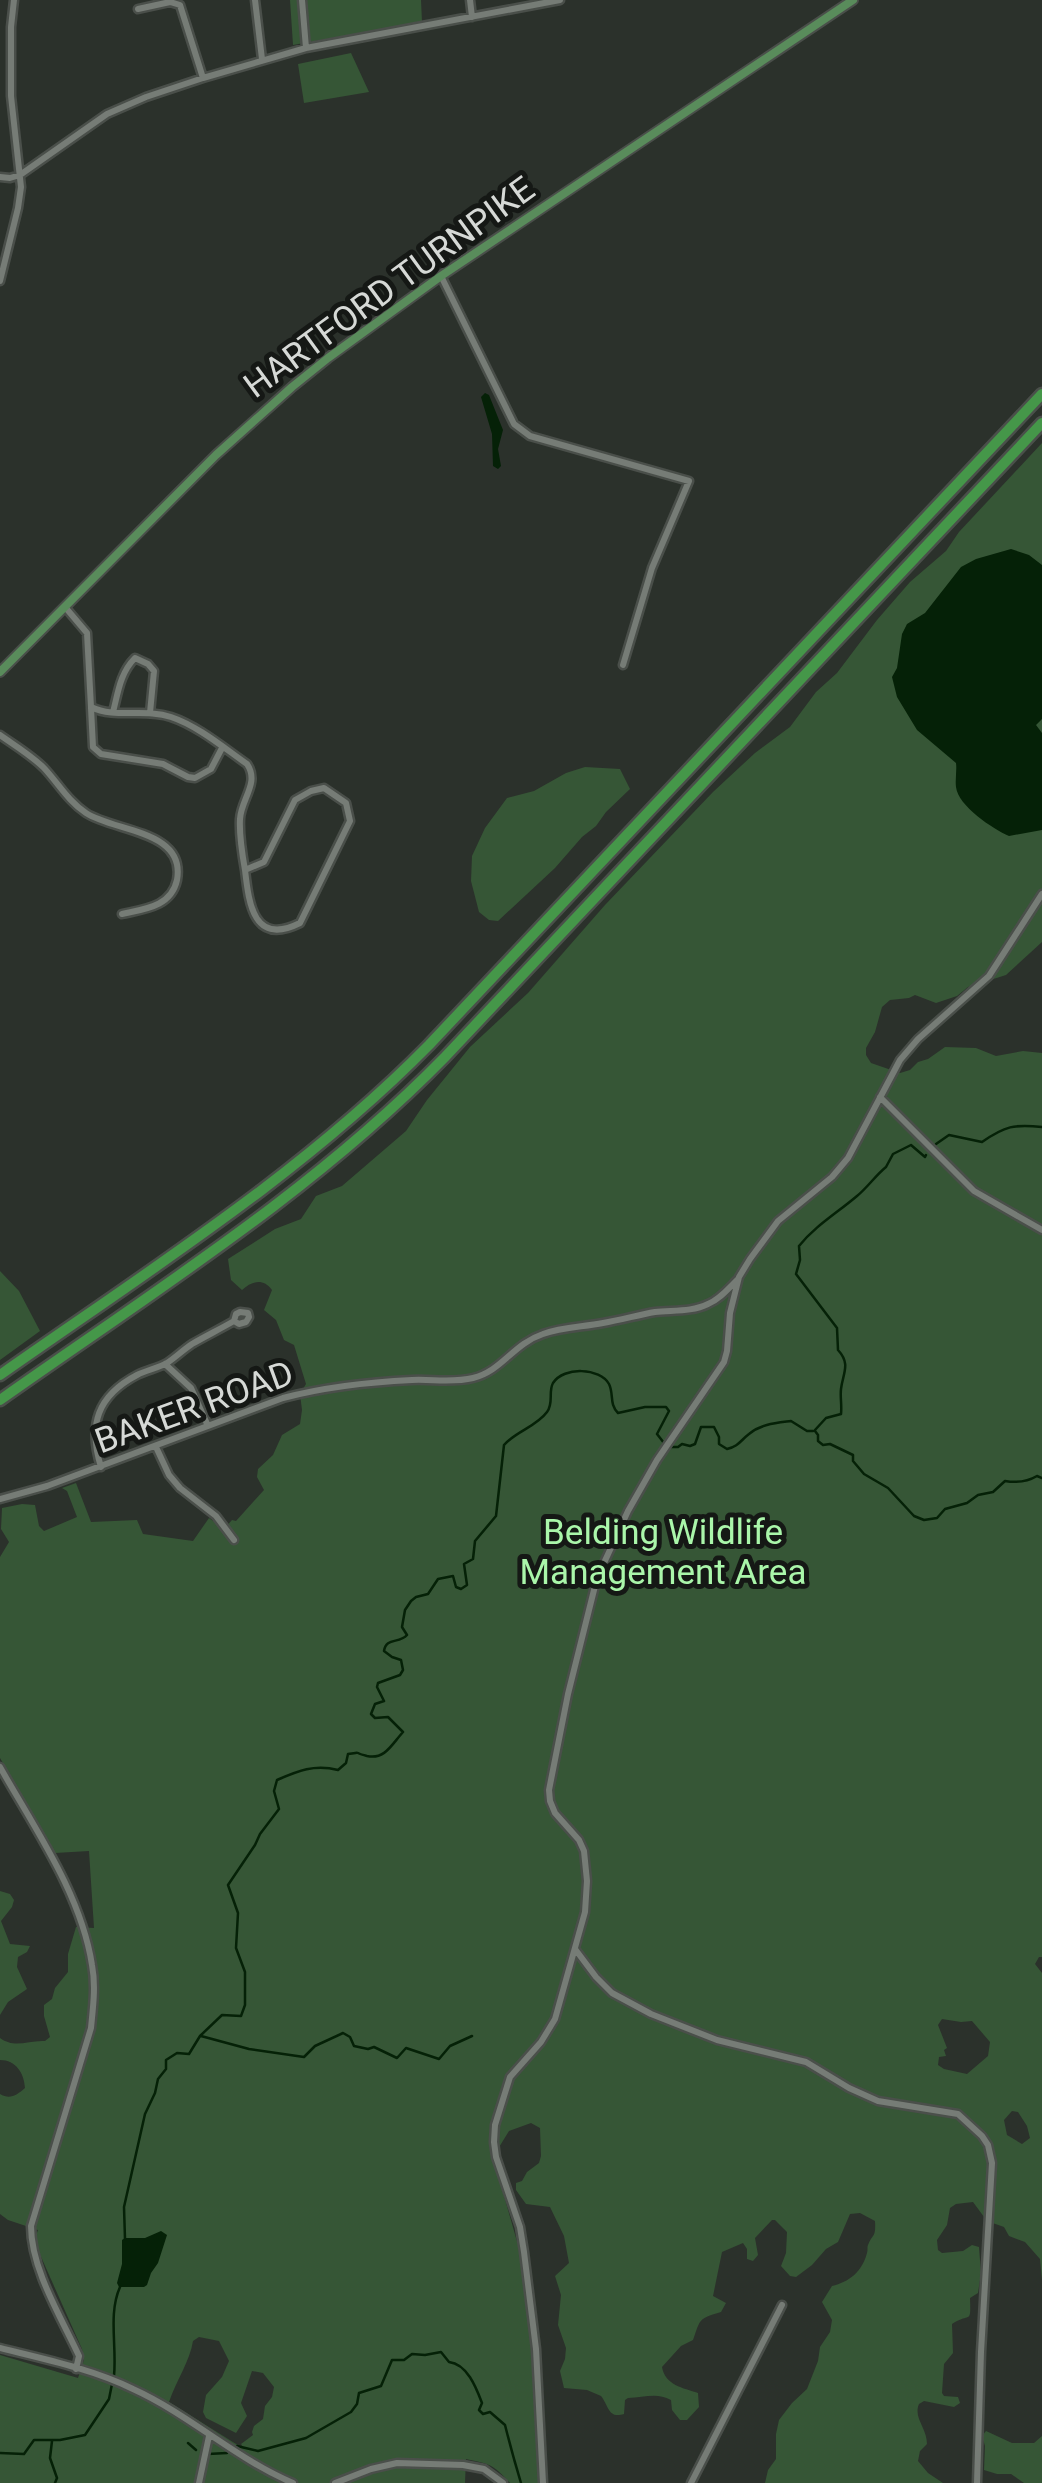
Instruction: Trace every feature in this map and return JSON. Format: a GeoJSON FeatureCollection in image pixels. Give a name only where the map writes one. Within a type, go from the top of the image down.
{"type":"FeatureCollection","features":[{"type":"Feature","properties":{"kind":"highway"},"geometry":{"type":"LineString","coordinates":[[0,1375],[275,1182],[395,1079],[1042,394]]}},
{"type":"Feature","properties":{"kind":"highway"},"geometry":{"type":"LineString","coordinates":[[0,1400],[268,1211],[380,1120],[445,1057],[1042,423]]}},
{"type":"Feature","properties":{"kind":"main road","name":"HARTFORD TURNPIKE"},"geometry":{"type":"LineString","coordinates":[[0,672],[205,466],[328,358],[441,276],[854,0]]}},
{"type":"Feature","properties":{"kind":"street"},"geometry":{"type":"LineString","coordinates":[[0,281],[18,208],[20,174],[10,96],[14,0]]}},
{"type":"Feature","properties":{"kind":"street"},"geometry":{"type":"LineString","coordinates":[[256,0],[262,59]]}},
{"type":"Feature","properties":{"kind":"street"},"geometry":{"type":"LineString","coordinates":[[302,0],[306,48]]}},
{"type":"Feature","properties":{"kind":"street"},"geometry":{"type":"LineString","coordinates":[[470,0],[472,16]]}},
{"type":"Feature","properties":{"kind":"street"},"geometry":{"type":"LineString","coordinates":[[0,178],[20,174],[107,114],[262,59],[560,0]]}},
{"type":"Feature","properties":{"kind":"street"},"geometry":{"type":"LineString","coordinates":[[138,9],[170,2],[180,5],[203,78]]}},
{"type":"Feature","properties":{"kind":"street"},"geometry":{"type":"LineString","coordinates":[[441,276],[514,424],[520,429],[530,436],[689,481],[652,568],[623,665]]}},
{"type":"Feature","properties":{"kind":"street"},"geometry":{"type":"LineString","coordinates":[[65,607],[87,633],[93,748],[101,754],[163,764],[188,778],[211,769],[222,748]]}},
{"type":"Feature","properties":{"kind":"street"},"geometry":{"type":"LineString","coordinates":[[114,712],[121,680],[135,658],[154,671],[150,713]]}},
{"type":"Feature","properties":{"kind":"street"},"geometry":{"type":"LineString","coordinates":[[91,707],[100,712],[150,713],[172,718],[248,764],[252,770],[251,785],[240,813],[240,831],[249,902],[258,921],[272,930],[286,930],[300,923],[350,821],[346,803],[324,788],[295,800],[264,862],[245,870]]}},
{"type":"Feature","properties":{"kind":"street"},"geometry":{"type":"LineString","coordinates":[[0,735],[36,761],[89,816],[158,841],[172,850],[178,864],[172,894],[162,903],[122,914]]}},
{"type":"Feature","properties":{"kind":"street"},"geometry":{"type":"LineString","coordinates":[[543,2483],[536,2349],[526,2269],[520,2227],[496,2156],[495,2126],[510,2077],[541,2042],[555,2019],[585,1912],[584,1852],[552,1808],[549,1790],[597,1578],[640,1488],[724,1362],[739,1277],[756,1249],[778,1221],[832,1178],[848,1158],[900,1060],[988,976],[1042,894]]}},
{"type":"Feature","properties":{"kind":"street"},"geometry":{"type":"LineString","coordinates":[[880,1098],[974,1191],[1042,1230]]}},
{"type":"Feature","properties":{"kind":"street","name":"BAKER ROAD"},"geometry":{"type":"LineString","coordinates":[[0,1498],[48,1486],[314,1390],[477,1378],[540,1334],[705,1306],[717,1300],[739,1277]]}},
{"type":"Feature","properties":{"kind":"street"},"geometry":{"type":"LineString","coordinates":[[101,1467],[94,1430],[99,1413],[120,1386],[165,1364],[188,1346],[234,1321]]}},
{"type":"Feature","properties":{"kind":"street"},"geometry":{"type":"LineString","coordinates":[[165,1364],[191,1388],[208,1426]]}},
{"type":"Feature","properties":{"kind":"street"},"geometry":{"type":"LineString","coordinates":[[156,1447],[168,1475],[216,1516],[234,1540]]}},
{"type":"Feature","properties":{"kind":"street"},"geometry":{"type":"LineString","coordinates":[[0,1767],[69,1892],[93,1967],[91,2028],[30,2226],[40,2272],[79,2356],[76,2369]]}},
{"type":"Feature","properties":{"kind":"street"},"geometry":{"type":"LineString","coordinates":[[574,1948],[612,1992],[651,2014],[718,2040],[806,2062],[878,2100],[958,2114],[982,2136],[992,2163],[977,2483]]}},
{"type":"Feature","properties":{"kind":"street"},"geometry":{"type":"LineString","coordinates":[[692,2483],[782,2305]]}},
{"type":"Feature","properties":{"kind":"street"},"geometry":{"type":"LineString","coordinates":[[0,2348],[120,2384],[160,2404],[263,2470],[294,2483]]}},
{"type":"Feature","properties":{"kind":"street"},"geometry":{"type":"LineString","coordinates":[[198,2483],[209,2436]]}},
{"type":"Feature","properties":{"kind":"street"},"geometry":{"type":"LineString","coordinates":[[335,2483],[398,2463],[463,2464],[484,2470],[503,2483]]}},
{"type":"Feature","properties":{"kind":"green space"},"geometry":{"type":"Polygon","coordinates":[[[290,0],[421,0],[422,22],[293,45],[290,0]]]}},
{"type":"Feature","properties":{"kind":"green space"},"geometry":{"type":"Polygon","coordinates":[[[351,53],[369,92],[304,103],[298,64],[351,53]]]}},
{"type":"Feature","properties":{"kind":"green space","name":"Belding Wildlife Management Area"},"geometry":{"type":"Polygon","coordinates":[[[1042,443],[1042,942],[1006,975],[968,987],[957,996],[936,1003],[915,995],[890,1000],[882,1007],[866,1048],[871,1063],[900,1073],[945,1047],[976,1048],[996,1056],[1023,1051],[1042,1053],[1042,1957],[1035,1964],[1042,1973],[1042,2280],[1040,2259],[1025,2242],[987,2221],[973,2202],[950,2208],[947,2225],[937,2240],[938,2250],[942,2253],[963,2251],[972,2245],[979,2247],[981,2273],[978,2293],[970,2298],[968,2317],[952,2324],[953,2353],[944,2364],[942,2393],[958,2397],[960,2403],[954,2407],[924,2401],[918,2409],[927,2444],[918,2461],[943,2483],[765,2483],[776,2459],[779,2420],[807,2389],[820,2347],[830,2332],[832,2320],[822,2302],[832,2286],[858,2271],[875,2233],[875,2221],[860,2213],[850,2214],[838,2242],[796,2277],[781,2266],[787,2232],[775,2220],[755,2238],[758,2255],[753,2261],[747,2259],[743,2243],[722,2252],[713,2296],[726,2303],[721,2312],[701,2320],[693,2340],[681,2346],[662,2367],[671,2382],[698,2393],[699,2407],[687,2420],[680,2420],[672,2410],[671,2400],[666,2398],[628,2398],[624,2414],[615,2415],[601,2396],[564,2388],[560,2371],[566,2348],[558,2325],[561,2295],[555,2276],[569,2263],[564,2236],[550,2207],[526,2204],[516,2190],[516,2183],[539,2163],[541,2156],[540,2128],[531,2123],[509,2131],[493,2157],[520,2252],[534,2369],[539,2483],[510,2483],[491,2466],[466,2459],[465,2483],[0,2483],[0,2355],[78,2378],[84,2360],[34,2241],[38,2230],[0,2214],[0,2094],[13,2096],[25,2088],[18,2068],[0,2060],[0,2038],[16,2044],[50,2037],[44,2005],[68,1972],[68,1954],[76,1927],[94,1928],[89,1851],[55,1853],[0,1758],[0,1557],[9,1542],[1,1529],[2,1508],[35,1505],[39,1526],[44,1531],[77,1517],[67,1491],[62,1488],[76,1483],[91,1522],[137,1520],[143,1534],[193,1541],[209,1518],[224,1529],[232,1520],[236,1521],[264,1490],[257,1477],[258,1469],[273,1455],[282,1435],[300,1424],[300,1394],[306,1384],[294,1345],[284,1340],[276,1320],[264,1310],[272,1290],[257,1282],[242,1290],[231,1280],[228,1259],[275,1229],[301,1219],[316,1196],[342,1186],[406,1131],[470,1047],[528,993],[713,792],[790,727],[877,620],[910,582],[946,551],[1042,443]],[[942,2019],[938,2025],[947,2048],[938,2065],[967,2074],[988,2056],[990,2042],[972,2021],[942,2019]],[[1012,2111],[1004,2120],[1007,2135],[1022,2144],[1030,2138],[1018,2112],[1012,2111]],[[199,2337],[193,2341],[169,2402],[244,2449],[241,2444],[253,2435],[254,2426],[263,2419],[274,2387],[263,2373],[252,2371],[241,2403],[247,2416],[236,2433],[206,2418],[206,2395],[222,2377],[229,2361],[219,2341],[199,2337]]]}},
{"type":"Feature","properties":{"kind":"green space"},"geometry":{"type":"Polygon","coordinates":[[[585,767],[620,769],[630,789],[498,921],[489,920],[479,912],[471,881],[472,856],[485,828],[507,798],[534,791],[585,767]]]}},
{"type":"Feature","properties":{"kind":"green space"},"geometry":{"type":"Polygon","coordinates":[[[0,1271],[19,1291],[40,1331],[0,1360],[0,1271]]]}},
{"type":"Feature","properties":{"kind":"green space"},"geometry":{"type":"Polygon","coordinates":[[[0,1891],[14,1900],[1,1921],[10,1944],[30,1946],[18,1957],[17,1967],[27,1989],[8,2002],[0,2015],[0,1891]]]}},
{"type":"Feature","properties":{"kind":"green space"},"geometry":{"type":"Polygon","coordinates":[[[986,2431],[1012,2443],[1034,2443],[1042,2436],[1042,2483],[1024,2483],[1011,2474],[984,2470],[982,2436],[986,2431]]]}},
{"type":"Feature","properties":{"kind":"shaded area"},"geometry":{"type":"Polygon","coordinates":[[[485,393],[503,430],[498,469],[493,466],[492,434],[481,397],[485,393]]]}},
{"type":"Feature","properties":{"kind":"shaded area"},"geometry":{"type":"Polygon","coordinates":[[[1011,549],[1042,565],[1042,719],[1036,725],[1042,733],[1042,830],[1009,836],[963,802],[956,787],[956,763],[917,730],[897,697],[892,677],[907,624],[925,613],[961,567],[1011,549]]]}},
{"type":"Feature","properties":{"kind":"shaded area"},"geometry":{"type":"Polygon","coordinates":[[[161,2231],[167,2235],[147,2285],[119,2287],[122,2240],[145,2238],[161,2231]]]}},
{"type":"Feature","properties":{"kind":"waterway"},"geometry":{"type":"LineString","coordinates":[[936,1144],[949,1135],[982,1142],[1010,1127],[1042,1127]]}},
{"type":"Feature","properties":{"kind":"waterway"},"geometry":{"type":"LineString","coordinates":[[815,1430],[826,1418],[841,1414],[845,1364],[838,1350],[837,1328],[796,1274],[799,1246],[861,1193],[893,1154],[911,1145],[926,1155]]}},
{"type":"Feature","properties":{"kind":"waterway"},"geometry":{"type":"LineString","coordinates":[[125,2239],[124,2207],[145,2114],[158,2079],[166,2069],[166,2060],[177,2053],[189,2054],[200,2036],[222,2015],[241,2016],[245,2005],[245,1972],[236,1948],[238,1913],[228,1885],[279,1809],[274,1791],[277,1780],[314,1768],[338,1770],[346,1763],[348,1754],[379,1756],[403,1732],[388,1717],[375,1718],[371,1714],[375,1704],[384,1701],[378,1683],[400,1675],[403,1670],[401,1660],[384,1651],[385,1647],[407,1635],[402,1627],[405,1610],[416,1597],[428,1594],[438,1579],[453,1576],[456,1587],[467,1585],[464,1564],[473,1559],[475,1541],[496,1516],[504,1445],[547,1412],[552,1386],[558,1378],[582,1371],[598,1375],[609,1384],[618,1413],[666,1407],[669,1411],[657,1434],[664,1443]]}},
{"type":"Feature","properties":{"kind":"waterway"},"geometry":{"type":"LineString","coordinates":[[671,1447],[695,1444],[701,1427],[714,1427],[719,1444],[727,1449],[774,1423],[791,1421],[813,1431]]}},
{"type":"Feature","properties":{"kind":"waterway"},"geometry":{"type":"LineString","coordinates":[[815,1431],[818,1441],[853,1455],[853,1461],[864,1474],[888,1488],[914,1516],[924,1520],[937,1518],[945,1509],[993,1492],[1005,1481],[1042,1478]]}},
{"type":"Feature","properties":{"kind":"waterway"},"geometry":{"type":"LineString","coordinates":[[201,2036],[249,2049],[304,2057],[315,2046],[343,2033],[354,2046],[374,2047],[397,2058],[406,2048],[439,2059],[450,2046],[472,2036]]}},
{"type":"Feature","properties":{"kind":"waterway"},"geometry":{"type":"LineString","coordinates":[[114,2376],[114,2319],[120,2287]]}},
{"type":"Feature","properties":{"kind":"waterway"},"geometry":{"type":"LineString","coordinates":[[237,2446],[258,2451],[306,2438],[351,2412],[359,2393],[381,2386],[392,2360],[441,2352],[470,2377],[482,2403],[479,2410],[483,2414],[490,2412],[505,2425],[521,2483]]}},
{"type":"Feature","properties":{"kind":"waterway"},"geometry":{"type":"LineString","coordinates":[[0,2453],[24,2454],[34,2440],[85,2435],[109,2399],[112,2384]]}},
{"type":"Feature","properties":{"kind":"waterway"},"geometry":{"type":"LineString","coordinates":[[52,2441],[50,2458],[55,2483]]}},
{"type":"Feature","properties":{"kind":"waterway"},"geometry":{"type":"LineString","coordinates":[[188,2443],[196,2450]]}},
{"type":"Feature","properties":{"kind":"waterway"},"geometry":{"type":"LineString","coordinates":[[208,2454],[227,2453]]}}]}
